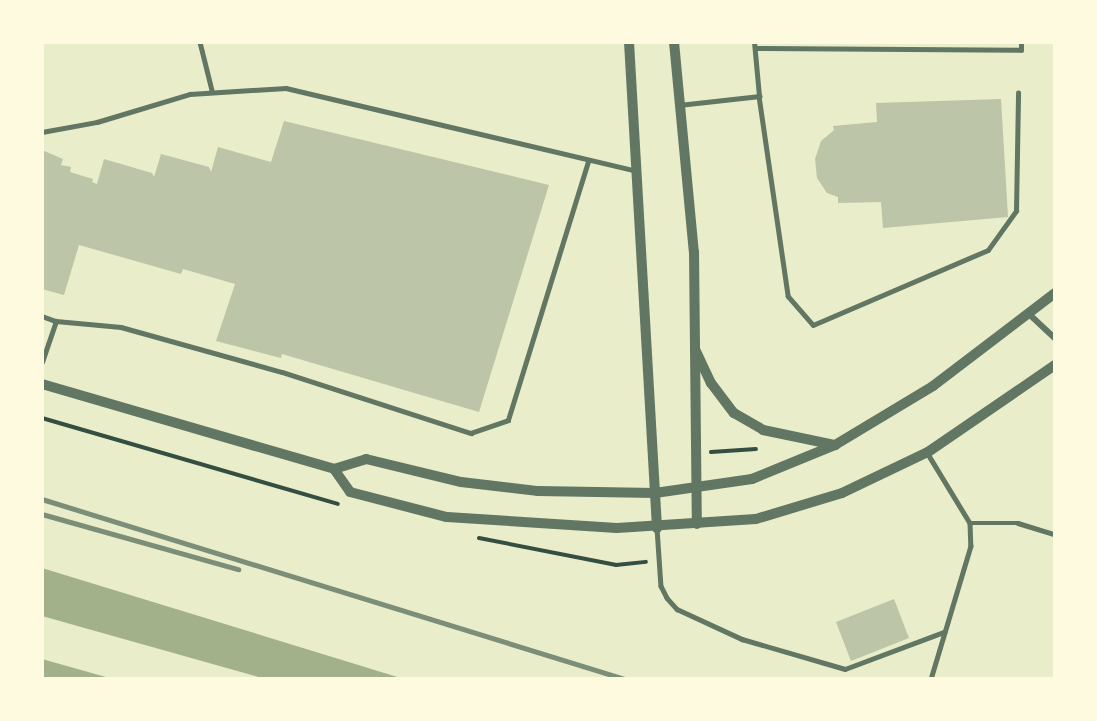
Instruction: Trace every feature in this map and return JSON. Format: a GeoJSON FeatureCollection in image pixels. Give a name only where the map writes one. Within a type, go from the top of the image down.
{"type":"FeatureCollection","features":[{"type":"Feature","properties":{"kind":"street"},"geometry":{"type":"LineString","coordinates":[[629,42],[657,528]]}},
{"type":"Feature","properties":{"kind":"street"},"geometry":{"type":"LineString","coordinates":[[674,42],[694,252],[693,489],[697,524]]}},
{"type":"Feature","properties":{"kind":"street"},"geometry":{"type":"LineString","coordinates":[[42,384],[334,469],[366,459],[472,483],[538,491],[655,493],[752,479],[835,445],[933,386],[1030,315],[1055,292]]}},
{"type":"Feature","properties":{"kind":"street"},"geometry":{"type":"LineString","coordinates":[[1030,315],[1055,338]]}},
{"type":"Feature","properties":{"kind":"street"},"geometry":{"type":"LineString","coordinates":[[694,346],[711,383],[734,413],[763,430],[835,445]]}},
{"type":"Feature","properties":{"kind":"street"},"geometry":{"type":"LineString","coordinates":[[334,469],[350,492],[447,517],[536,525],[657,528],[756,519],[842,494],[928,452],[1055,365]]}},
{"type":"Feature","properties":{"kind":"lane"},"geometry":{"type":"LineString","coordinates":[[200,42],[212,90]]}},
{"type":"Feature","properties":{"kind":"lane"},"geometry":{"type":"LineString","coordinates":[[1018,93],[1016,211],[988,250],[813,326],[788,296],[759,96],[755,45],[1021,50],[1021,42]]}},
{"type":"Feature","properties":{"kind":"lane"},"geometry":{"type":"LineString","coordinates":[[42,132],[97,122],[212,90],[286,88],[636,171]]}},
{"type":"Feature","properties":{"kind":"lane"},"geometry":{"type":"LineString","coordinates":[[679,105],[759,96]]}},
{"type":"Feature","properties":{"kind":"lane"},"geometry":{"type":"LineString","coordinates":[[42,316],[56,321],[121,327],[282,372],[471,433],[508,420],[588,161]]}},
{"type":"Feature","properties":{"kind":"lane"},"geometry":{"type":"LineString","coordinates":[[42,362],[56,321]]}},
{"type":"Feature","properties":{"kind":"lane"},"geometry":{"type":"LineString","coordinates":[[928,452],[970,523],[972,546],[932,676]]}},
{"type":"Feature","properties":{"kind":"lane"},"geometry":{"type":"LineString","coordinates":[[970,523],[1018,523],[1055,534]]}},
{"type":"Feature","properties":{"kind":"lane"},"geometry":{"type":"LineString","coordinates":[[657,528],[658,561],[667,598],[676,609],[701,618],[742,639],[845,669],[944,632]]}},
{"type":"Feature","properties":{"kind":"path"},"geometry":{"type":"LineString","coordinates":[[42,418],[345,506]]}},
{"type":"Feature","properties":{"kind":"path"},"geometry":{"type":"LineString","coordinates":[[708,452],[756,449]]}},
{"type":"Feature","properties":{"kind":"path"},"geometry":{"type":"LineString","coordinates":[[468,536],[616,565],[658,561]]}},
{"type":"Feature","properties":{"kind":"shaded area"},"geometry":{"type":"Polygon","coordinates":[[[42,568],[404,679],[266,679],[42,616],[42,568]]]}},
{"type":"Feature","properties":{"kind":"shaded area"},"geometry":{"type":"Polygon","coordinates":[[[42,659],[113,679],[42,679],[42,659]]]}},
{"type":"Feature","properties":{"kind":"building"},"geometry":{"type":"Polygon","coordinates":[[[1001,99],[1008,217],[883,228],[881,202],[838,203],[838,197],[827,193],[817,178],[815,159],[821,141],[834,130],[833,126],[877,122],[876,103],[1001,99]]]}},
{"type":"Feature","properties":{"kind":"building"},"geometry":{"type":"Polygon","coordinates":[[[284,121],[549,185],[479,412],[282,354],[281,358],[216,341],[235,284],[183,269],[181,274],[79,245],[64,295],[42,289],[42,150],[63,159],[61,165],[71,167],[70,172],[93,179],[92,182],[97,184],[104,159],[152,173],[154,177],[161,154],[209,167],[211,172],[218,147],[271,162],[284,121]]]}},
{"type":"Feature","properties":{"kind":"building"},"geometry":{"type":"Polygon","coordinates":[[[894,599],[909,638],[851,661],[836,622],[894,599]]]}},
{"type":"Feature","properties":{"kind":"railway"},"geometry":{"type":"LineString","coordinates":[[42,499],[625,679]]}},
{"type":"Feature","properties":{"kind":"railway"},"geometry":{"type":"LineString","coordinates":[[42,514],[238,569]]}}]}
